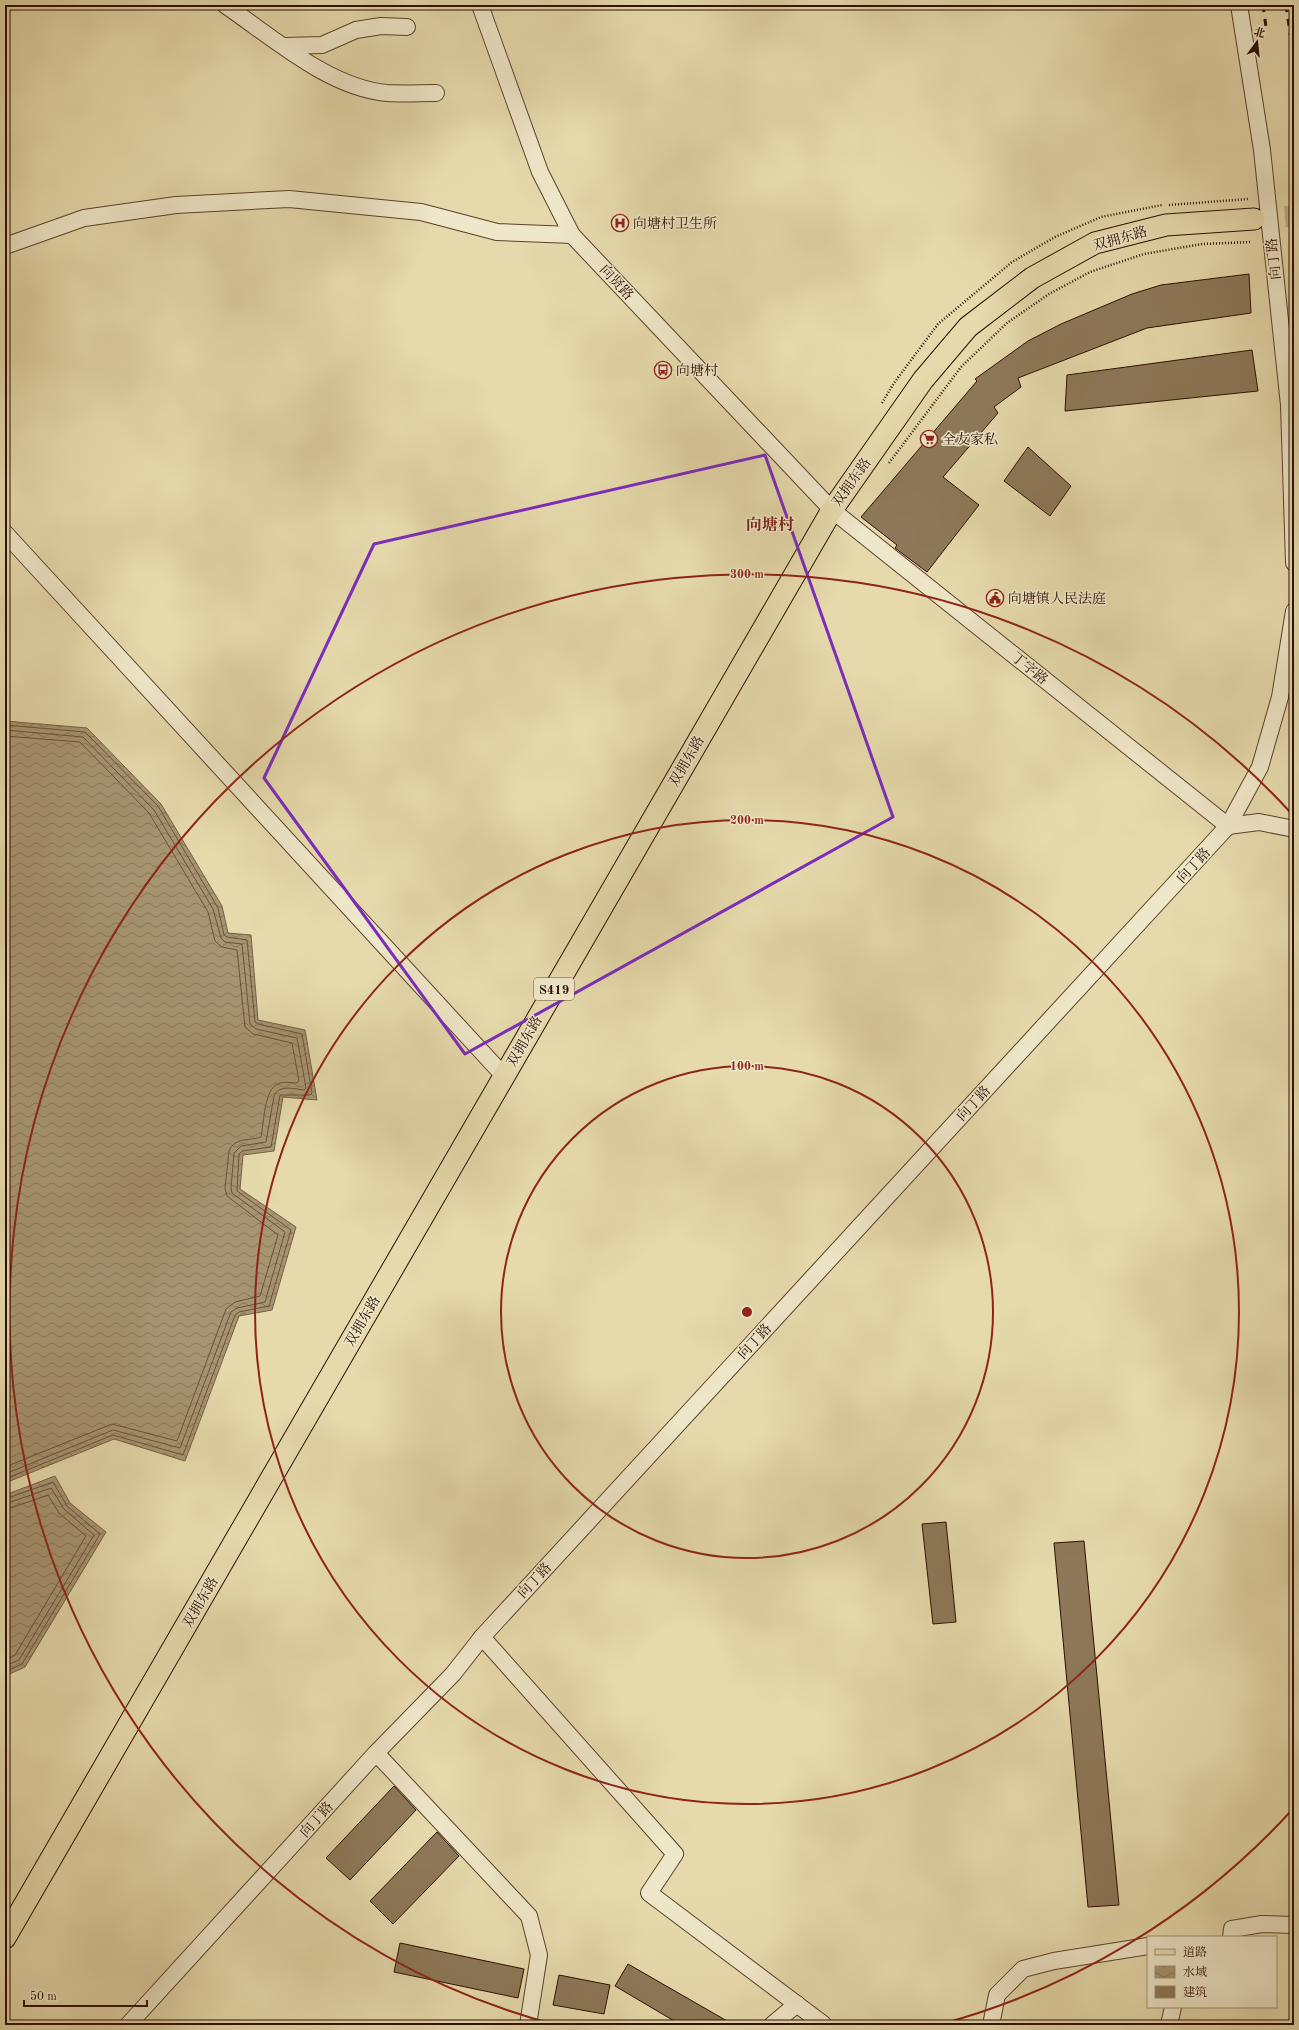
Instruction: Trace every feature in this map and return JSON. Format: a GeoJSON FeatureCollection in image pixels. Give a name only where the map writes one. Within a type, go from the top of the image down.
{"type":"FeatureCollection","features":[{"type":"Feature","properties":{"kind":"main road","name":"双拥东路"},"geometry":{"type":"LineString","coordinates":[[5,1938],[832,510],[923,380],[968,327],[1032,278],[1095,243],[1166,225],[1254,218]]}},
{"type":"Feature","properties":{"kind":"street"},"geometry":{"type":"LineString","coordinates":[[225,5],[320,71],[352,85],[386,93],[436,93]]}},
{"type":"Feature","properties":{"kind":"street","name":"向贤路"},"geometry":{"type":"LineString","coordinates":[[480,5],[540,172],[572,235],[832,510]]}},
{"type":"Feature","properties":{"kind":"street","name":"向丁路"},"geometry":{"type":"LineString","coordinates":[[1238,5],[1262,150],[1289,404],[1294,563]]}},
{"type":"Feature","properties":{"kind":"street"},"geometry":{"type":"LineString","coordinates":[[284,46],[322,45],[356,30],[382,26],[407,26]]}},
{"type":"Feature","properties":{"kind":"street"},"geometry":{"type":"LineString","coordinates":[[5,246],[84,218],[176,205],[289,199],[421,212],[497,232],[572,235]]}},
{"type":"Feature","properties":{"kind":"street","name":"丁字路"},"geometry":{"type":"LineString","coordinates":[[832,510],[1228,826]]}},
{"type":"Feature","properties":{"kind":"street"},"geometry":{"type":"LineString","coordinates":[[5,533],[504,1076]]}},
{"type":"Feature","properties":{"kind":"street","name":"向丁路"},"geometry":{"type":"LineString","coordinates":[[128,2025],[376,1753],[453,1674],[482,1637],[1228,826],[1260,767],[1280,697],[1294,611]]}},
{"type":"Feature","properties":{"kind":"street"},"geometry":{"type":"LineString","coordinates":[[1228,826],[1259,822],[1294,829]]}},
{"type":"Feature","properties":{"kind":"street"},"geometry":{"type":"LineString","coordinates":[[482,1637],[675,1854],[649,1894],[823,2024]]}},
{"type":"Feature","properties":{"kind":"street"},"geometry":{"type":"LineString","coordinates":[[376,1753],[529,1916],[539,1955],[528,2025]]}},
{"type":"Feature","properties":{"kind":"street"},"geometry":{"type":"LineString","coordinates":[[1231,1936],[1232,1929],[1262,1924],[1294,1925]]}},
{"type":"Feature","properties":{"kind":"street"},"geometry":{"type":"LineString","coordinates":[[990,2025],[998,1995],[1023,1969],[1054,1961],[1147,1946]]}},
{"type":"Feature","properties":{"kind":"street"},"geometry":{"type":"LineString","coordinates":[[772,2025],[797,2004]]}},
{"type":"Feature","properties":{"kind":"street"},"geometry":{"type":"LineString","coordinates":[[1169,2025],[1173,2008]]}},
{"type":"Feature","properties":{"kind":"path"},"geometry":{"type":"LineString","coordinates":[[885,466],[891,461],[961,367],[1007,323],[1049,294],[1090,272],[1144,254],[1202,244],[1252,242]]}},
{"type":"Feature","properties":{"kind":"highlighted area"},"geometry":{"type":"Polygon","coordinates":[[[765,455],[893,817],[465,1054],[264,778],[374,544],[765,455]]]}},
{"type":"Feature","properties":{"kind":"water"},"geometry":{"type":"Polygon","coordinates":[[[5,721],[87,728],[161,804],[222,906],[228,933],[251,935],[258,1020],[305,1030],[317,1100],[283,1097],[274,1151],[243,1155],[240,1189],[296,1227],[272,1310],[239,1316],[185,1461],[114,1439],[5,1483],[5,721]]]}},
{"type":"Feature","properties":{"kind":"water"},"geometry":{"type":"Polygon","coordinates":[[[55,1476],[70,1503],[106,1532],[25,1667],[5,1676],[5,1495],[55,1476]]]}},
{"type":"Feature","properties":{"kind":"building"},"geometry":{"type":"Polygon","coordinates":[[[1249,274],[1251,313],[1147,328],[1018,378],[1021,387],[994,407],[998,413],[943,477],[979,505],[927,572],[895,548],[897,545],[861,517],[977,381],[975,379],[1028,341],[1061,324],[1132,294],[1161,285],[1249,274]]]}},
{"type":"Feature","properties":{"kind":"building"},"geometry":{"type":"Polygon","coordinates":[[[1252,350],[1258,391],[1065,411],[1067,375],[1252,350]]]}},
{"type":"Feature","properties":{"kind":"building"},"geometry":{"type":"Polygon","coordinates":[[[1028,447],[1071,486],[1050,516],[1004,481],[1028,447]]]}},
{"type":"Feature","properties":{"kind":"building"},"geometry":{"type":"Polygon","coordinates":[[[946,1522],[956,1622],[933,1624],[922,1524],[946,1522]]]}},
{"type":"Feature","properties":{"kind":"building"},"geometry":{"type":"Polygon","coordinates":[[[1084,1541],[1119,1905],[1088,1907],[1054,1543],[1084,1541]]]}},
{"type":"Feature","properties":{"kind":"building"},"geometry":{"type":"Polygon","coordinates":[[[394,1786],[416,1810],[350,1880],[326,1858],[394,1786]]]}},
{"type":"Feature","properties":{"kind":"building"},"geometry":{"type":"Polygon","coordinates":[[[437,1832],[459,1856],[393,1924],[370,1901],[437,1832]]]}},
{"type":"Feature","properties":{"kind":"building"},"geometry":{"type":"Polygon","coordinates":[[[400,1943],[524,1969],[518,1998],[394,1972],[400,1943]]]}},
{"type":"Feature","properties":{"kind":"building"},"geometry":{"type":"Polygon","coordinates":[[[628,1964],[734,2025],[681,2025],[615,1986],[628,1964]]]}},
{"type":"Feature","properties":{"kind":"building"},"geometry":{"type":"Polygon","coordinates":[[[559,1975],[610,1985],[604,2014],[553,2005],[559,1975]]]}},
{"type":"Feature","properties":{"kind":"tunnel"},"geometry":{"type":"LineString","coordinates":[[1254,219],[1294,216]]}},
{"type":"Feature","properties":{"kind":"railway"},"geometry":{"type":"LineString","coordinates":[[1263,5],[1266,27]]}},
{"type":"Feature","properties":{"kind":"railway"},"geometry":{"type":"LineString","coordinates":[[1286,5],[1294,60]]}},
{"type":"Feature","properties":{"kind":"place","name":"向塘村卫生所"},"geometry":{"type":"Point","coordinates":[620,223]}},
{"type":"Feature","properties":{"kind":"place","name":"向塘村"},"geometry":{"type":"Point","coordinates":[663,370]}},
{"type":"Feature","properties":{"kind":"place","name":"全友家私"},"geometry":{"type":"Point","coordinates":[929,439]}},
{"type":"Feature","properties":{"kind":"place","name":"向塘镇人民法庭"},"geometry":{"type":"Point","coordinates":[995,598]}},
{"type":"Feature","properties":{"kind":"district","name":"向塘村"},"geometry":{"type":"Point","coordinates":[770,524]}}]}
